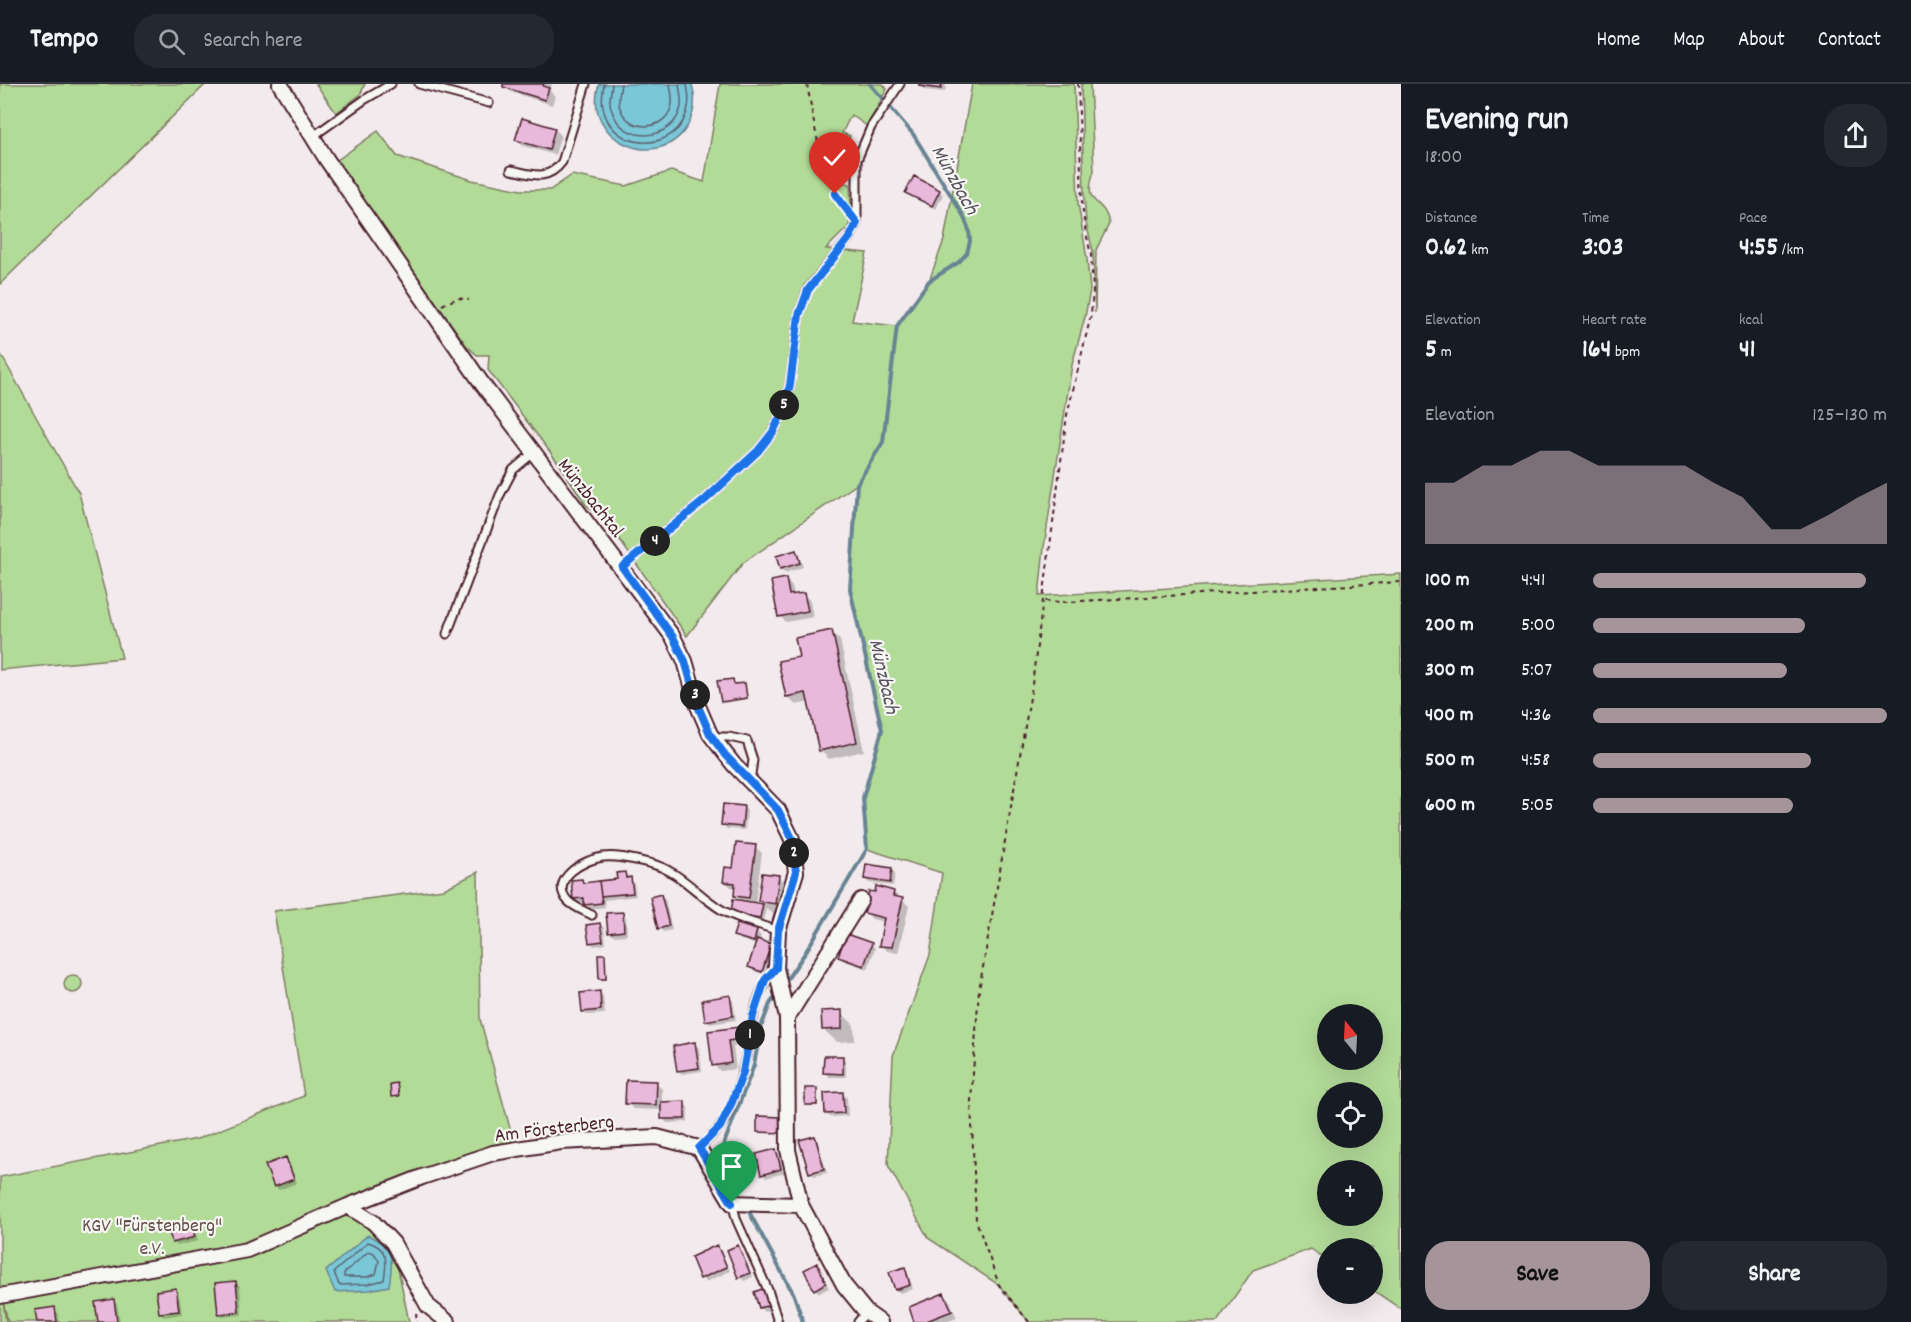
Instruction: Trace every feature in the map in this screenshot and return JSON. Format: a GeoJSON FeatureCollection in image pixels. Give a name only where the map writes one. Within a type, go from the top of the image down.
{"type":"FeatureCollection","features":[{"type":"Feature","properties":{"kind":"street","name":"Münzbachtal"},"geometry":{"type":"LineString","coordinates":[[280,84],[312,137],[432,311],[533,453],[673,637],[685,661],[698,706],[713,737],[725,755],[778,810],[792,838],[796,872],[778,931],[777,972],[787,1018],[788,1150],[801,1205],[862,1317],[880,1322]]}},
{"type":"Feature","properties":{"kind":"street"},"geometry":{"type":"LineString","coordinates":[[787,1018],[861,900]]}},
{"type":"Feature","properties":{"kind":"street","name":"Am Försterberg"},"geometry":{"type":"LineString","coordinates":[[0,1296],[247,1250],[422,1177],[493,1154],[561,1142],[657,1137],[699,1148]]}},
{"type":"Feature","properties":{"kind":"street"},"geometry":{"type":"LineString","coordinates":[[699,1148],[736,1202],[801,1205]]}},
{"type":"Feature","properties":{"kind":"street"},"geometry":{"type":"LineString","coordinates":[[348,1206],[374,1222],[393,1243],[428,1306],[448,1322]]}},
{"type":"Feature","properties":{"kind":"lane"},"geometry":{"type":"LineString","coordinates":[[419,84],[489,103]]}},
{"type":"Feature","properties":{"kind":"lane"},"geometry":{"type":"LineString","coordinates":[[511,170],[541,176],[555,172],[562,162],[586,84]]}},
{"type":"Feature","properties":{"kind":"lane"},"geometry":{"type":"LineString","coordinates":[[622,567],[705,500],[758,451],[773,432],[782,413],[790,385],[799,315],[808,290],[850,237],[857,223],[857,160],[864,141],[900,84]]}},
{"type":"Feature","properties":{"kind":"lane"},"geometry":{"type":"LineString","coordinates":[[312,137],[386,85]]}},
{"type":"Feature","properties":{"kind":"lane"},"geometry":{"type":"LineString","coordinates":[[447,634],[500,495],[513,470],[533,453]]}},
{"type":"Feature","properties":{"kind":"lane"},"geometry":{"type":"LineString","coordinates":[[713,737],[729,736],[747,741],[753,759],[750,782]]}},
{"type":"Feature","properties":{"kind":"lane"},"geometry":{"type":"LineString","coordinates":[[592,915],[568,900],[562,888],[564,881],[575,869],[586,862],[606,856],[651,864],[669,870],[725,912],[778,931]]}},
{"type":"Feature","properties":{"kind":"lane"},"geometry":{"type":"LineString","coordinates":[[699,1148],[720,1127],[732,1102],[743,1072],[756,1007],[765,980],[777,972]]}},
{"type":"Feature","properties":{"kind":"lane"},"geometry":{"type":"LineString","coordinates":[[736,1202],[737,1221],[768,1290],[778,1322]]}},
{"type":"Feature","properties":{"kind":"path"},"geometry":{"type":"LineString","coordinates":[[807,84],[822,156],[835,194],[857,223]]}},
{"type":"Feature","properties":{"kind":"path"},"geometry":{"type":"LineString","coordinates":[[1029,1322],[999,1285],[976,1220],[971,1101],[979,990],[1032,692],[1067,415],[1082,361],[1091,315],[1093,291],[1091,255],[1085,228],[1079,142],[1078,84]]}},
{"type":"Feature","properties":{"kind":"path"},"geometry":{"type":"LineString","coordinates":[[432,311],[458,298],[469,300]]}},
{"type":"Feature","properties":{"kind":"path"},"geometry":{"type":"LineString","coordinates":[[1045,601],[1066,602],[1401,582]]}},
{"type":"Feature","properties":{"kind":"green space"},"geometry":{"type":"Polygon","coordinates":[[[0,84],[206,84],[0,284],[0,84]]]}},
{"type":"Feature","properties":{"kind":"green space"},"geometry":{"type":"Polygon","coordinates":[[[316,84],[365,84],[360,95],[336,113],[316,84]]]}},
{"type":"Feature","properties":{"kind":"green space"},"geometry":{"type":"Polygon","coordinates":[[[720,84],[883,84],[887,89],[867,126],[851,115],[842,133],[850,136],[843,158],[841,182],[850,184],[849,226],[826,249],[867,253],[852,321],[897,326],[929,281],[944,240],[972,84],[1074,84],[1078,203],[1090,290],[1072,365],[1044,547],[1039,596],[1401,574],[1401,1309],[1383,1297],[1383,1238],[1317,1238],[1317,1253],[1311,1249],[1253,1270],[1217,1322],[1029,1322],[999,1285],[928,1238],[888,1165],[893,1056],[930,955],[942,873],[867,849],[863,798],[882,730],[850,589],[857,484],[743,563],[687,636],[607,522],[586,505],[560,465],[488,370],[489,355],[477,355],[466,345],[336,161],[378,131],[397,156],[472,180],[521,190],[550,190],[572,175],[626,186],[671,171],[704,182],[720,84]]]}},
{"type":"Feature","properties":{"kind":"green space"},"geometry":{"type":"Polygon","coordinates":[[[1081,84],[1090,84],[1094,171],[1090,191],[1092,197],[1107,215],[1109,224],[1096,250],[1095,313],[1093,251],[1086,223],[1084,197],[1081,84]]]}},
{"type":"Feature","properties":{"kind":"green space"},"geometry":{"type":"Polygon","coordinates":[[[0,353],[79,493],[122,658],[0,670],[0,353]]]}},
{"type":"Feature","properties":{"kind":"green space","name":"KGV \"Fürstenberg\" e.V."},"geometry":{"type":"Polygon","coordinates":[[[478,872],[480,1019],[516,1150],[357,1205],[393,1243],[409,1322],[8,1322],[3,1301],[6,1322],[0,1322],[0,1177],[197,1139],[304,1096],[274,911],[444,889],[478,872]]]}},
{"type":"Feature","properties":{"kind":"green space"},"geometry":{"type":"Polygon","coordinates":[[[73,975],[79,978],[82,984],[79,990],[73,993],[67,990],[64,984],[67,978],[73,975]]]}},
{"type":"Feature","properties":{"kind":"water"},"geometry":{"type":"Polygon","coordinates":[[[599,84],[692,84],[694,105],[692,115],[688,125],[675,140],[659,148],[642,149],[626,144],[612,135],[601,121],[596,104],[599,84]]]}},
{"type":"Feature","properties":{"kind":"water"},"geometry":{"type":"Polygon","coordinates":[[[368,1235],[388,1249],[391,1261],[389,1286],[335,1292],[326,1271],[368,1235]]]}},
{"type":"Feature","properties":{"kind":"building"},"geometry":{"type":"Polygon","coordinates":[[[503,84],[544,84],[543,86],[549,88],[545,100],[503,87],[503,84]]]}},
{"type":"Feature","properties":{"kind":"building"},"geometry":{"type":"Polygon","coordinates":[[[919,84],[942,84],[941,89],[919,86],[919,84]]]}},
{"type":"Feature","properties":{"kind":"building"},"geometry":{"type":"Polygon","coordinates":[[[522,118],[555,128],[549,150],[515,140],[522,118]]]}},
{"type":"Feature","properties":{"kind":"building"},"geometry":{"type":"Polygon","coordinates":[[[914,176],[940,190],[932,206],[905,193],[914,176]]]}},
{"type":"Feature","properties":{"kind":"building"},"geometry":{"type":"Polygon","coordinates":[[[796,550],[800,563],[780,569],[776,556],[796,550]]]}},
{"type":"Feature","properties":{"kind":"building"},"geometry":{"type":"Polygon","coordinates":[[[786,578],[789,595],[804,593],[808,611],[778,617],[771,581],[786,578]]]}},
{"type":"Feature","properties":{"kind":"building"},"geometry":{"type":"Polygon","coordinates":[[[832,630],[857,742],[819,751],[806,693],[786,697],[778,661],[799,657],[795,638],[832,630]]]}},
{"type":"Feature","properties":{"kind":"building"},"geometry":{"type":"Polygon","coordinates":[[[733,679],[734,684],[745,683],[747,698],[721,702],[717,681],[733,679]]]}},
{"type":"Feature","properties":{"kind":"building"},"geometry":{"type":"Polygon","coordinates":[[[723,804],[744,806],[742,827],[721,825],[723,804]]]}},
{"type":"Feature","properties":{"kind":"building"},"geometry":{"type":"Polygon","coordinates":[[[736,843],[756,845],[749,898],[734,896],[735,883],[723,882],[725,867],[733,868],[736,843]]]}},
{"type":"Feature","properties":{"kind":"building"},"geometry":{"type":"Polygon","coordinates":[[[866,864],[892,868],[890,883],[864,879],[866,864]]]}},
{"type":"Feature","properties":{"kind":"building"},"geometry":{"type":"Polygon","coordinates":[[[625,872],[626,878],[631,877],[633,893],[601,896],[599,881],[617,879],[616,873],[625,872]]]}},
{"type":"Feature","properties":{"kind":"building"},"geometry":{"type":"Polygon","coordinates":[[[762,873],[779,875],[775,904],[758,901],[762,873]]]}},
{"type":"Feature","properties":{"kind":"building"},"geometry":{"type":"Polygon","coordinates":[[[582,879],[583,883],[599,881],[602,903],[584,905],[584,898],[573,899],[571,880],[582,879]]]}},
{"type":"Feature","properties":{"kind":"building"},"geometry":{"type":"Polygon","coordinates":[[[876,886],[894,891],[893,896],[903,898],[892,947],[879,946],[884,918],[864,913],[869,891],[875,892],[876,886]]]}},
{"type":"Feature","properties":{"kind":"building"},"geometry":{"type":"Polygon","coordinates":[[[661,894],[669,926],[658,929],[650,897],[661,894]]]}},
{"type":"Feature","properties":{"kind":"building"},"geometry":{"type":"Polygon","coordinates":[[[733,899],[763,904],[760,918],[731,913],[733,899]]]}},
{"type":"Feature","properties":{"kind":"building"},"geometry":{"type":"Polygon","coordinates":[[[623,912],[624,931],[608,933],[606,913],[623,912]]]}},
{"type":"Feature","properties":{"kind":"building"},"geometry":{"type":"Polygon","coordinates":[[[600,923],[603,941],[589,943],[586,925],[600,923]]]}},
{"type":"Feature","properties":{"kind":"building"},"geometry":{"type":"Polygon","coordinates":[[[737,924],[757,930],[754,942],[733,936],[737,924]]]}},
{"type":"Feature","properties":{"kind":"building"},"geometry":{"type":"Polygon","coordinates":[[[846,934],[872,943],[864,966],[838,957],[846,934]]]}},
{"type":"Feature","properties":{"kind":"building"},"geometry":{"type":"Polygon","coordinates":[[[757,939],[771,944],[762,972],[748,967],[757,939]]]}},
{"type":"Feature","properties":{"kind":"building"},"geometry":{"type":"Polygon","coordinates":[[[598,954],[605,954],[606,979],[599,979],[598,954]]]}},
{"type":"Feature","properties":{"kind":"building"},"geometry":{"type":"Polygon","coordinates":[[[600,991],[601,1010],[582,1012],[580,993],[600,991]]]}},
{"type":"Feature","properties":{"kind":"building"},"geometry":{"type":"Polygon","coordinates":[[[730,995],[733,1016],[705,1021],[702,1000],[730,995]]]}},
{"type":"Feature","properties":{"kind":"building"},"geometry":{"type":"Polygon","coordinates":[[[842,1010],[842,1029],[822,1030],[821,1011],[842,1010]]]}},
{"type":"Feature","properties":{"kind":"building"},"geometry":{"type":"Polygon","coordinates":[[[739,1027],[741,1039],[728,1041],[731,1063],[712,1066],[708,1031],[739,1027]]]}},
{"type":"Feature","properties":{"kind":"building"},"geometry":{"type":"Polygon","coordinates":[[[695,1042],[699,1068],[677,1071],[673,1046],[695,1042]]]}},
{"type":"Feature","properties":{"kind":"building"},"geometry":{"type":"Polygon","coordinates":[[[824,1056],[843,1056],[843,1074],[823,1073],[824,1056]]]}},
{"type":"Feature","properties":{"kind":"building"},"geometry":{"type":"Polygon","coordinates":[[[626,1080],[657,1081],[656,1105],[625,1104],[626,1080]]]}},
{"type":"Feature","properties":{"kind":"building"},"geometry":{"type":"Polygon","coordinates":[[[397,1083],[399,1096],[391,1097],[390,1084],[397,1083]]]}},
{"type":"Feature","properties":{"kind":"building"},"geometry":{"type":"Polygon","coordinates":[[[805,1088],[817,1088],[817,1105],[805,1105],[805,1088]]]}},
{"type":"Feature","properties":{"kind":"building"},"geometry":{"type":"Polygon","coordinates":[[[843,1092],[844,1113],[825,1114],[824,1093],[843,1092]]]}},
{"type":"Feature","properties":{"kind":"building"},"geometry":{"type":"Polygon","coordinates":[[[685,1101],[685,1119],[661,1119],[661,1102],[685,1101]]]}},
{"type":"Feature","properties":{"kind":"building"},"geometry":{"type":"Polygon","coordinates":[[[757,1116],[781,1117],[781,1133],[757,1132],[757,1116]]]}},
{"type":"Feature","properties":{"kind":"building"},"geometry":{"type":"Polygon","coordinates":[[[815,1136],[824,1169],[809,1173],[799,1140],[815,1136]]]}},
{"type":"Feature","properties":{"kind":"building"},"geometry":{"type":"Polygon","coordinates":[[[776,1149],[781,1169],[761,1175],[756,1154],[776,1149]]]}},
{"type":"Feature","properties":{"kind":"building"},"geometry":{"type":"Polygon","coordinates":[[[286,1157],[294,1179],[274,1187],[265,1165],[286,1157]]]}},
{"type":"Feature","properties":{"kind":"building"},"geometry":{"type":"Polygon","coordinates":[[[192,1225],[195,1237],[172,1243],[169,1231],[192,1225]]]}},
{"type":"Feature","properties":{"kind":"building"},"geometry":{"type":"Polygon","coordinates":[[[717,1245],[727,1267],[700,1279],[691,1257],[717,1245]]]}},
{"type":"Feature","properties":{"kind":"building"},"geometry":{"type":"Polygon","coordinates":[[[738,1245],[750,1273],[738,1278],[727,1250],[738,1245]]]}},
{"type":"Feature","properties":{"kind":"building"},"geometry":{"type":"Polygon","coordinates":[[[817,1263],[826,1283],[814,1290],[804,1270],[817,1263]]]}},
{"type":"Feature","properties":{"kind":"building"},"geometry":{"type":"Polygon","coordinates":[[[905,1267],[910,1285],[895,1290],[889,1272],[905,1267]]]}},
{"type":"Feature","properties":{"kind":"building"},"geometry":{"type":"Polygon","coordinates":[[[236,1281],[239,1312],[218,1314],[215,1283],[236,1281]]]}},
{"type":"Feature","properties":{"kind":"building"},"geometry":{"type":"Polygon","coordinates":[[[176,1288],[179,1311],[159,1313],[156,1291],[176,1288]]]}},
{"type":"Feature","properties":{"kind":"building"},"geometry":{"type":"Polygon","coordinates":[[[765,1288],[770,1305],[759,1308],[754,1292],[765,1288]]]}},
{"type":"Feature","properties":{"kind":"building"},"geometry":{"type":"Polygon","coordinates":[[[944,1293],[952,1311],[924,1322],[914,1322],[909,1307],[944,1293]]]}},
{"type":"Feature","properties":{"kind":"building"},"geometry":{"type":"Polygon","coordinates":[[[114,1299],[117,1322],[98,1322],[95,1302],[114,1299]]]}},
{"type":"Feature","properties":{"kind":"building"},"geometry":{"type":"Polygon","coordinates":[[[55,1307],[57,1322],[37,1322],[35,1310],[55,1307]]]}},
{"type":"Feature","properties":{"kind":"waterway","name":"Münzbach"},"geometry":{"type":"LineString","coordinates":[[783,985],[805,953],[867,849],[863,798],[882,730],[850,589],[857,484],[883,442],[897,326],[929,281],[959,262],[967,253],[970,241],[969,230],[963,215],[913,134],[870,84]]}},
{"type":"Feature","properties":{"kind":"waterway","name":"Münzbach"},"geometry":{"type":"LineString","coordinates":[[741,1199],[725,1172],[722,1149],[754,1065],[761,1027],[770,1004],[777,994]]}},
{"type":"Feature","properties":{"kind":"waterway","name":"Münzbach"},"geometry":{"type":"LineString","coordinates":[[747,1208],[794,1295],[803,1322]]}},
{"type":"Feature","properties":{"kind":"route"},"geometry":{"type":"LineString","coordinates":[[732,1203],[699,1148],[720,1127],[732,1102],[743,1072],[753,1016],[765,980],[776,968],[778,931],[796,872],[792,838],[778,810],[725,755],[710,734],[698,706],[685,661],[673,637],[622,567],[705,500],[758,451],[773,432],[782,413],[790,385],[799,315],[808,290],[850,237],[857,223],[835,194]]}}]}
